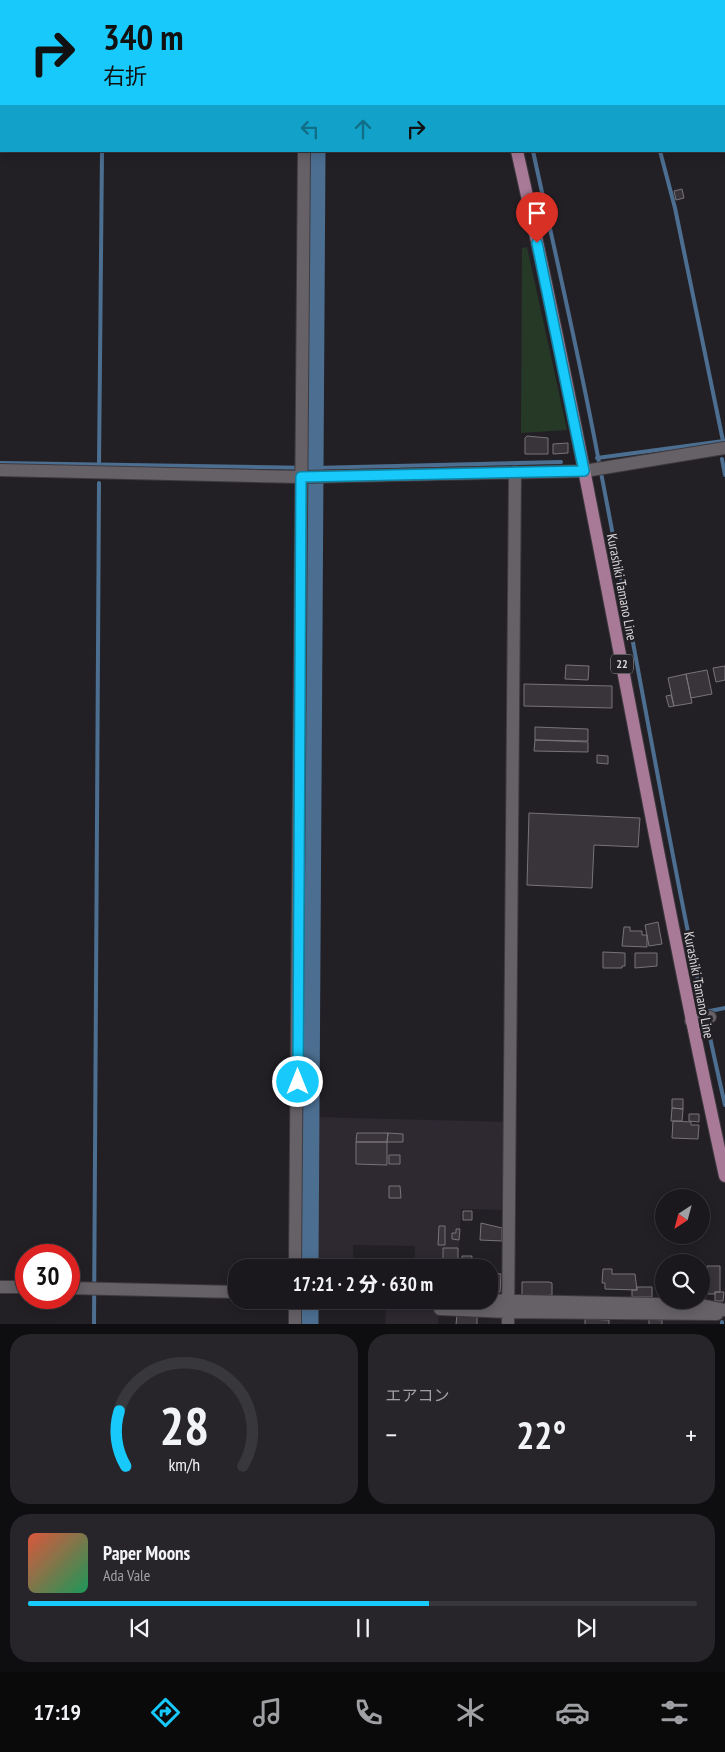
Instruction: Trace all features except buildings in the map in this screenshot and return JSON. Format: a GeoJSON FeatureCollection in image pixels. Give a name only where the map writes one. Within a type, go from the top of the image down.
{"type":"FeatureCollection","features":[{"type":"Feature","properties":{"kind":"main road","name":"Kurashiki Tamano Line"},"geometry":{"type":"LineString","coordinates":[[517,152],[546,280],[595,469],[701,1019],[725,1176]]}},
{"type":"Feature","properties":{"kind":"street"},"geometry":{"type":"LineString","coordinates":[[295,1259],[303,473],[304,152]]}},
{"type":"Feature","properties":{"kind":"street"},"geometry":{"type":"LineString","coordinates":[[0,470],[303,473],[321,477],[515,472],[595,469],[725,448]]}},
{"type":"Feature","properties":{"kind":"street"},"geometry":{"type":"LineString","coordinates":[[515,472],[508,1310],[700,1305],[719,1314]]}},
{"type":"Feature","properties":{"kind":"street"},"geometry":{"type":"LineString","coordinates":[[0,1287],[15,1287]]}},
{"type":"Feature","properties":{"kind":"street"},"geometry":{"type":"LineString","coordinates":[[80,1288],[228,1292]]}},
{"type":"Feature","properties":{"kind":"street"},"geometry":{"type":"LineString","coordinates":[[295,1309],[296,1324]]}},
{"type":"Feature","properties":{"kind":"shaded area"},"geometry":{"type":"Polygon","coordinates":[[[317,1117],[506,1122],[505,1210],[461,1209],[458,1259],[415,1259],[415,1246],[353,1245],[353,1259],[315,1259],[317,1117]]]}},
{"type":"Feature","properties":{"kind":"shaded area"},"geometry":{"type":"Polygon","coordinates":[[[386,1309],[438,1309],[438,1324],[385,1324],[386,1309]]]}},
{"type":"Feature","properties":{"kind":"green space"},"geometry":{"type":"Polygon","coordinates":[[[527,247],[567,430],[521,433],[522,248],[527,247]]]}},
{"type":"Feature","properties":{"kind":"waterway"},"geometry":{"type":"LineString","coordinates":[[99,466],[102,152]]}},
{"type":"Feature","properties":{"kind":"waterway"},"geometry":{"type":"LineString","coordinates":[[308,1259],[315,152]]}},
{"type":"Feature","properties":{"kind":"waterway"},"geometry":{"type":"LineString","coordinates":[[533,152],[591,419],[674,863],[725,1105]]}},
{"type":"Feature","properties":{"kind":"waterway"},"geometry":{"type":"LineString","coordinates":[[660,152],[675,208],[723,441]]}},
{"type":"Feature","properties":{"kind":"waterway"},"geometry":{"type":"LineString","coordinates":[[597,458],[724,441]]}},
{"type":"Feature","properties":{"kind":"waterway"},"geometry":{"type":"LineString","coordinates":[[722,459],[725,475]]}},
{"type":"Feature","properties":{"kind":"waterway"},"geometry":{"type":"LineString","coordinates":[[0,463],[313,468],[561,462]]}},
{"type":"Feature","properties":{"kind":"waterway"},"geometry":{"type":"LineString","coordinates":[[94,1324],[99,483]]}},
{"type":"Feature","properties":{"kind":"waterway"},"geometry":{"type":"LineString","coordinates":[[705,1012],[725,1008]]}},
{"type":"Feature","properties":{"kind":"waterway"},"geometry":{"type":"LineString","coordinates":[[308,1309],[308,1324]]}},
{"type":"Feature","properties":{"kind":"route"},"geometry":{"type":"LineString","coordinates":[[298,1082],[301,477],[584,471],[537,243]]}}]}
